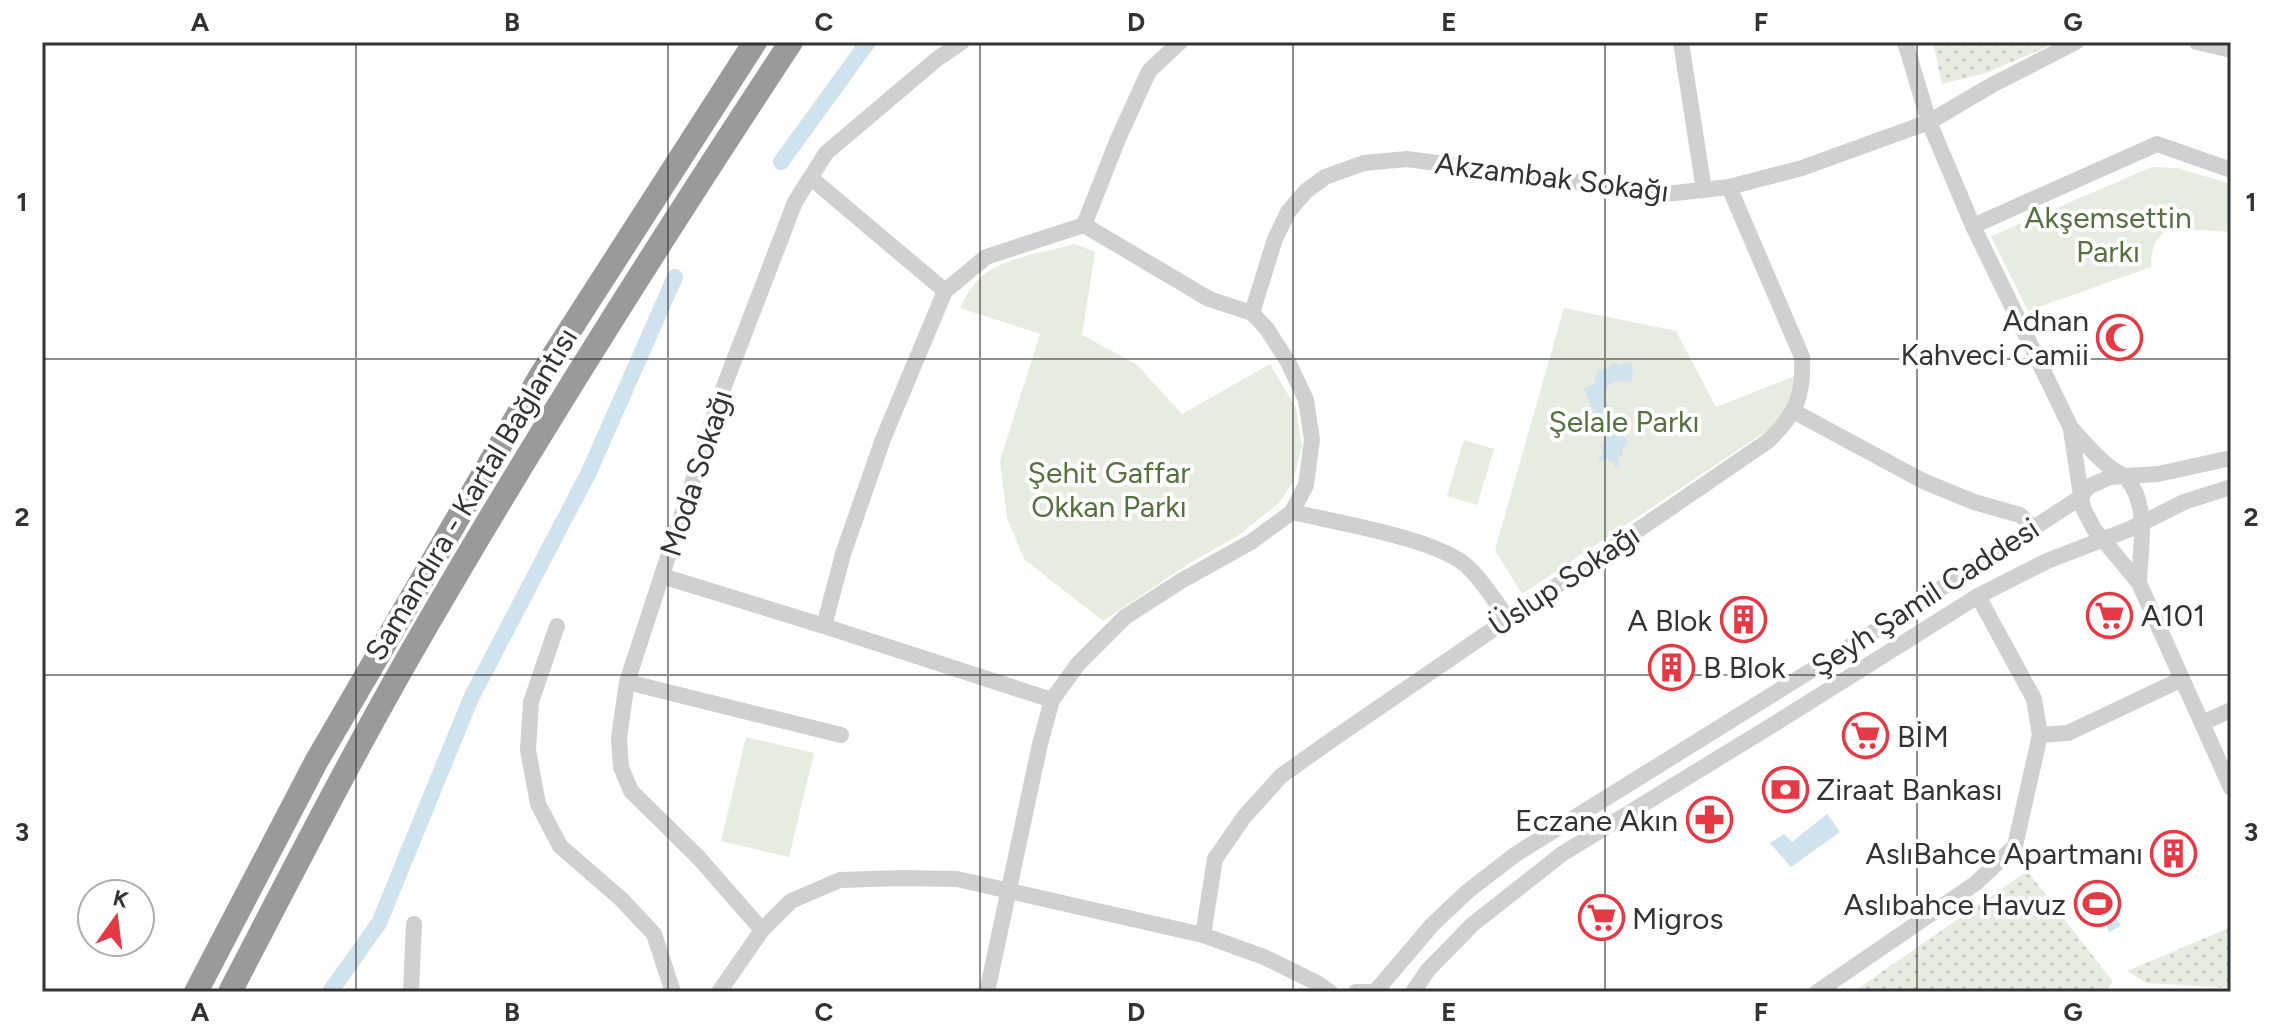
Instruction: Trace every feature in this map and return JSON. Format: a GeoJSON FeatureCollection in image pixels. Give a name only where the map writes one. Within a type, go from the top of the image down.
{"type":"FeatureCollection","features":[{"type":"Feature","properties":{"kind":"highway","name":"Samandıra - Kartal Bağlantısı"},"geometry":{"type":"LineString","coordinates":[[196,992],[316,762],[541,375],[755,42]]}},
{"type":"Feature","properties":{"kind":"highway","name":"Samandıra - Kartal Bağlantısı"},"geometry":{"type":"LineString","coordinates":[[230,992],[426,626],[676,218],[791,42]]}},
{"type":"Feature","properties":{"kind":"street","name":"Moda Sokağı"},"geometry":{"type":"LineString","coordinates":[[762,930],[699,858],[631,791],[621,767],[619,738],[627,682],[723,389],[795,202],[826,153],[937,59],[962,42]]}},
{"type":"Feature","properties":{"kind":"street"},"geometry":{"type":"LineString","coordinates":[[1084,225],[1149,71],[1180,42]]}},
{"type":"Feature","properties":{"kind":"street"},"geometry":{"type":"LineString","coordinates":[[1681,42],[1704,190]]}},
{"type":"Feature","properties":{"kind":"street"},"geometry":{"type":"LineString","coordinates":[[1905,42],[1929,122],[1973,226],[2071,428],[2113,470],[2126,477],[2139,504],[2139,583]]}},
{"type":"Feature","properties":{"kind":"street","name":"Akzambak Sokağı"},"geometry":{"type":"LineString","coordinates":[[1252,313],[1275,239],[1288,212],[1306,191],[1325,177],[1364,163],[1407,159],[1666,194],[1729,187],[1802,168],[1929,122],[2076,42]]}},
{"type":"Feature","properties":{"kind":"street"},"geometry":{"type":"LineString","coordinates":[[2197,42],[2231,50]]}},
{"type":"Feature","properties":{"kind":"street"},"geometry":{"type":"LineString","coordinates":[[1973,226],[2157,144],[2231,170]]}},
{"type":"Feature","properties":{"kind":"street"},"geometry":{"type":"LineString","coordinates":[[811,178],[945,291]]}},
{"type":"Feature","properties":{"kind":"street","name":"Üslup Sokağı"},"geometry":{"type":"LineString","coordinates":[[1203,935],[1215,859],[1244,817],[1281,776],[1768,441],[1785,424],[1797,405],[1803,381],[1802,357],[1729,187]]}},
{"type":"Feature","properties":{"kind":"street"},"geometry":{"type":"LineString","coordinates":[[824,626],[843,554],[883,439],[945,291],[986,257],[1084,225],[1209,299],[1252,313],[1267,329],[1288,362],[1306,400],[1312,440],[1306,485],[1292,512],[1251,542],[1125,617],[1078,664],[1052,700],[987,992]]}},
{"type":"Feature","properties":{"kind":"street"},"geometry":{"type":"LineString","coordinates":[[1793,411],[1923,481],[1974,502],[2020,515],[2034,528]]}},
{"type":"Feature","properties":{"kind":"street"},"geometry":{"type":"LineString","coordinates":[[2071,428],[2081,497],[2088,520],[2139,583],[2231,788]]}},
{"type":"Feature","properties":{"kind":"street","name":"Şeyh Şamil Caddesi"},"geometry":{"type":"LineString","coordinates":[[1375,992],[1432,925],[1468,891],[1516,854],[1894,619],[2081,497],[2088,487],[2110,477],[2158,474],[2231,458]]}},
{"type":"Feature","properties":{"kind":"street","name":"Şeyh Şamil Caddesi"},"geometry":{"type":"LineString","coordinates":[[1413,992],[1428,970],[1473,924],[1562,854],[1978,596],[2047,561],[2130,529],[2184,502],[2231,487]]}},
{"type":"Feature","properties":{"kind":"street"},"geometry":{"type":"LineString","coordinates":[[1292,512],[1442,551],[1469,567],[1508,619]]}},
{"type":"Feature","properties":{"kind":"street"},"geometry":{"type":"LineString","coordinates":[[662,576],[1052,700]]}},
{"type":"Feature","properties":{"kind":"street"},"geometry":{"type":"LineString","coordinates":[[1817,992],[1976,883],[2015,846],[2040,735],[2034,699],[1978,596]]}},
{"type":"Feature","properties":{"kind":"street"},"geometry":{"type":"LineString","coordinates":[[557,626],[531,702],[528,750],[538,804],[560,846],[621,899],[654,934],[673,992]]}},
{"type":"Feature","properties":{"kind":"street"},"geometry":{"type":"LineString","coordinates":[[2040,735],[2068,733],[2182,679]]}},
{"type":"Feature","properties":{"kind":"street"},"geometry":{"type":"LineString","coordinates":[[627,682],[841,735]]}},
{"type":"Feature","properties":{"kind":"street"},"geometry":{"type":"LineString","coordinates":[[2202,723],[2231,710]]}},
{"type":"Feature","properties":{"kind":"street"},"geometry":{"type":"LineString","coordinates":[[719,992],[762,930],[791,901],[840,880],[903,878],[957,879],[1203,935],[1264,957],[1330,992]]}},
{"type":"Feature","properties":{"kind":"street"},"geometry":{"type":"LineString","coordinates":[[411,992],[414,924]]}},
{"type":"Feature","properties":{"kind":"street"},"geometry":{"type":"LineString","coordinates":[[1356,992],[1369,992]]}},
{"type":"Feature","properties":{"kind":"green space"},"geometry":{"type":"Polygon","coordinates":[[[1933,42],[2058,42],[1986,73],[1942,84],[1933,42]]]}},
{"type":"Feature","properties":{"kind":"green space","name":"Akşemsettin Parkı"},"geometry":{"type":"Polygon","coordinates":[[[2152,167],[2177,168],[2228,183],[2231,190],[2231,232],[2169,228],[2154,245],[2151,267],[2028,311],[1991,236],[2152,167]]]}},
{"type":"Feature","properties":{"kind":"green space","name":"Şehit Gaffar Okkan Parkı"},"geometry":{"type":"Polygon","coordinates":[[[1075,244],[1095,252],[1082,335],[1136,364],[1182,414],[1270,364],[1296,408],[1302,446],[1293,482],[1279,503],[1239,535],[1190,563],[1103,621],[1024,559],[1007,518],[1000,461],[1040,334],[960,308],[978,280],[996,267],[1018,258],[1075,244]]]}},
{"type":"Feature","properties":{"kind":"green space","name":"Şelale Parkı"},"geometry":{"type":"Polygon","coordinates":[[[1564,308],[1676,331],[1716,407],[1795,376],[1791,402],[1771,428],[1522,594],[1495,550],[1564,308]]]}},
{"type":"Feature","properties":{"kind":"green space"},"geometry":{"type":"Polygon","coordinates":[[[1464,440],[1494,449],[1477,505],[1447,496],[1464,440]]]}},
{"type":"Feature","properties":{"kind":"green space"},"geometry":{"type":"Polygon","coordinates":[[[746,737],[814,753],[789,857],[721,841],[746,737]]]}},
{"type":"Feature","properties":{"kind":"green space"},"geometry":{"type":"Polygon","coordinates":[[[2027,871],[2113,982],[2103,992],[1853,992],[2027,871]]]}},
{"type":"Feature","properties":{"kind":"green space"},"geometry":{"type":"Polygon","coordinates":[[[2231,927],[2231,988],[2146,983],[2127,971],[2231,927]]]}},
{"type":"Feature","properties":{"kind":"water"},"geometry":{"type":"Polygon","coordinates":[[[1624,362],[1632,363],[1631,382],[1618,381],[1609,385],[1605,392],[1609,410],[1628,443],[1622,448],[1623,455],[1618,458],[1619,466],[1615,467],[1613,462],[1598,459],[1603,453],[1601,447],[1605,439],[1584,389],[1595,383],[1597,372],[1610,367],[1612,363],[1621,365],[1624,362]]]}},
{"type":"Feature","properties":{"kind":"water"},"geometry":{"type":"Polygon","coordinates":[[[1827,814],[1840,832],[1791,867],[1770,843],[1784,834],[1792,842],[1827,814]]]}},
{"type":"Feature","properties":{"kind":"water","name":"Aslıbahce Havuz"},"geometry":{"type":"Polygon","coordinates":[[[2093,886],[2121,925],[2110,932],[2081,894],[2093,886]]]}},
{"type":"Feature","properties":{"kind":"waterway"},"geometry":{"type":"LineString","coordinates":[[781,162],[868,42]]}},
{"type":"Feature","properties":{"kind":"waterway"},"geometry":{"type":"LineString","coordinates":[[330,992],[379,923],[471,698],[589,472],[675,277]]}},
{"type":"Feature","properties":{"kind":"place","name":"Adnan Kahveci Camii"},"geometry":{"type":"Point","coordinates":[2120,337]}},
{"type":"Feature","properties":{"kind":"place","name":"A101"},"geometry":{"type":"Point","coordinates":[2110,615]}},
{"type":"Feature","properties":{"kind":"place","name":"A Blok"},"geometry":{"type":"Point","coordinates":[1743,620]}},
{"type":"Feature","properties":{"kind":"place","name":"B Blok"},"geometry":{"type":"Point","coordinates":[1672,667]}},
{"type":"Feature","properties":{"kind":"place","name":"BİM"},"geometry":{"type":"Point","coordinates":[1866,736]}},
{"type":"Feature","properties":{"kind":"place","name":"Ziraat Bankası"},"geometry":{"type":"Point","coordinates":[1785,789]}},
{"type":"Feature","properties":{"kind":"place","name":"Eczane Akın"},"geometry":{"type":"Point","coordinates":[1709,820]}},
{"type":"Feature","properties":{"kind":"place","name":"AslıBahce Apartmanı"},"geometry":{"type":"Point","coordinates":[2174,853]}},
{"type":"Feature","properties":{"kind":"place","name":"Aslıbahce Havuz"},"geometry":{"type":"Point","coordinates":[2097,904]}},
{"type":"Feature","properties":{"kind":"place","name":"Migros"},"geometry":{"type":"Point","coordinates":[1601,918]}}]}
